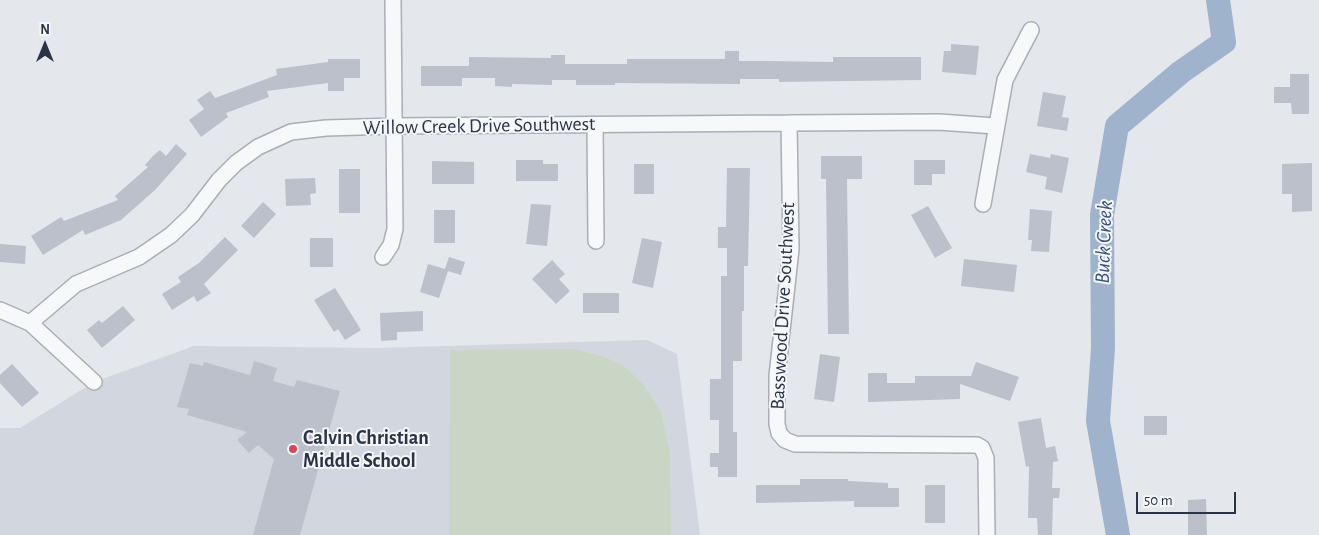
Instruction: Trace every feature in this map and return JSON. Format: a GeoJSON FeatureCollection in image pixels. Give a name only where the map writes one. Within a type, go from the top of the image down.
{"type":"FeatureCollection","features":[{"type":"Feature","properties":{"kind":"street"},"geometry":{"type":"LineString","coordinates":[[382,257],[391,244],[395,229],[392,0]]}},
{"type":"Feature","properties":{"kind":"street"},"geometry":{"type":"LineString","coordinates":[[984,204],[995,126],[1005,80],[1030,30]]}},
{"type":"Feature","properties":{"kind":"street","name":"Willow Creek Drive Southwest"},"geometry":{"type":"LineString","coordinates":[[30,323],[76,284],[139,257],[171,235],[192,215],[226,172],[258,147],[282,136],[304,130],[394,126],[939,122],[995,126]]}},
{"type":"Feature","properties":{"kind":"street","name":"Basswood Drive Southwest"},"geometry":{"type":"LineString","coordinates":[[789,123],[791,249],[778,376],[777,424],[779,433],[785,440],[795,444],[977,445],[982,448],[986,458],[987,535]]}},
{"type":"Feature","properties":{"kind":"street"},"geometry":{"type":"LineString","coordinates":[[595,125],[596,241]]}},
{"type":"Feature","properties":{"kind":"street"},"geometry":{"type":"LineString","coordinates":[[0,310],[30,323],[94,382]]}},
{"type":"Feature","properties":{"kind":"shaded area"},"geometry":{"type":"Polygon","coordinates":[[[647,340],[677,354],[700,535],[0,535],[0,428],[20,428],[94,382],[194,346],[378,348],[647,340]]]}},
{"type":"Feature","properties":{"kind":"green space"},"geometry":{"type":"Polygon","coordinates":[[[575,349],[607,358],[625,367],[644,385],[661,412],[670,455],[671,535],[449,535],[450,350],[575,349]]]}},
{"type":"Feature","properties":{"kind":"building"},"geometry":{"type":"Polygon","coordinates":[[[951,44],[979,46],[976,75],[942,72],[944,51],[951,51],[951,44]]]}},
{"type":"Feature","properties":{"kind":"building"},"geometry":{"type":"Polygon","coordinates":[[[725,51],[739,51],[739,61],[833,62],[833,57],[921,57],[921,80],[779,82],[779,79],[740,79],[740,84],[615,83],[615,85],[576,85],[576,80],[552,80],[552,85],[512,84],[512,87],[495,86],[495,78],[462,78],[462,86],[421,86],[421,66],[469,66],[469,57],[551,58],[551,55],[565,55],[565,64],[627,64],[627,59],[725,59],[725,51]]]}},
{"type":"Feature","properties":{"kind":"building"},"geometry":{"type":"Polygon","coordinates":[[[328,59],[360,59],[360,78],[344,78],[344,91],[328,91],[328,83],[267,91],[269,97],[226,113],[228,117],[201,137],[189,120],[204,109],[197,100],[210,91],[215,98],[277,75],[276,69],[328,62],[328,59]]]}},
{"type":"Feature","properties":{"kind":"building"},"geometry":{"type":"Polygon","coordinates":[[[1290,74],[1309,74],[1309,114],[1292,114],[1291,103],[1274,103],[1274,87],[1290,87],[1290,74]]]}},
{"type":"Feature","properties":{"kind":"building"},"geometry":{"type":"Polygon","coordinates":[[[1043,92],[1066,96],[1062,117],[1069,118],[1067,131],[1037,126],[1043,92]]]}},
{"type":"Feature","properties":{"kind":"building"},"geometry":{"type":"Polygon","coordinates":[[[176,144],[187,154],[155,190],[121,220],[85,235],[83,230],[43,255],[31,236],[61,217],[64,221],[118,200],[115,196],[148,167],[145,165],[153,156],[160,150],[166,156],[176,144]]]}},
{"type":"Feature","properties":{"kind":"building"},"geometry":{"type":"Polygon","coordinates":[[[1030,154],[1050,158],[1051,154],[1069,158],[1062,193],[1045,189],[1047,177],[1026,172],[1030,154]]]}},
{"type":"Feature","properties":{"kind":"building"},"geometry":{"type":"Polygon","coordinates":[[[821,156],[862,156],[862,179],[847,179],[849,334],[828,334],[826,179],[821,179],[821,156]]]}},
{"type":"Feature","properties":{"kind":"building"},"geometry":{"type":"Polygon","coordinates":[[[516,160],[543,160],[543,164],[558,164],[558,181],[516,181],[516,160]]]}},
{"type":"Feature","properties":{"kind":"building"},"geometry":{"type":"Polygon","coordinates":[[[914,160],[945,160],[945,174],[932,174],[932,185],[914,185],[914,160]]]}},
{"type":"Feature","properties":{"kind":"building"},"geometry":{"type":"Polygon","coordinates":[[[432,161],[474,162],[474,184],[432,184],[432,161]]]}},
{"type":"Feature","properties":{"kind":"building"},"geometry":{"type":"Polygon","coordinates":[[[1312,163],[1312,211],[1292,212],[1292,194],[1282,194],[1282,164],[1312,163]]]}},
{"type":"Feature","properties":{"kind":"building"},"geometry":{"type":"Polygon","coordinates":[[[634,164],[654,164],[654,194],[634,194],[634,164]]]}},
{"type":"Feature","properties":{"kind":"building"},"geometry":{"type":"Polygon","coordinates":[[[727,168],[750,168],[748,266],[744,266],[744,311],[742,311],[742,361],[733,361],[733,432],[737,432],[737,477],[718,477],[718,467],[710,467],[710,453],[719,453],[719,420],[710,420],[710,379],[721,379],[721,276],[727,276],[727,248],[718,248],[718,227],[726,227],[727,168]]]}},
{"type":"Feature","properties":{"kind":"building"},"geometry":{"type":"Polygon","coordinates":[[[339,169],[360,169],[360,213],[339,213],[339,169]]]}},
{"type":"Feature","properties":{"kind":"building"},"geometry":{"type":"Polygon","coordinates":[[[315,178],[316,193],[310,194],[311,205],[286,206],[285,179],[315,178]]]}},
{"type":"Feature","properties":{"kind":"building"},"geometry":{"type":"Polygon","coordinates":[[[263,202],[276,214],[254,238],[241,226],[263,202]]]}},
{"type":"Feature","properties":{"kind":"building"},"geometry":{"type":"Polygon","coordinates":[[[531,204],[551,205],[547,246],[526,244],[531,204]]]}},
{"type":"Feature","properties":{"kind":"building"},"geometry":{"type":"Polygon","coordinates":[[[928,206],[952,248],[935,258],[911,215],[928,206]]]}},
{"type":"Feature","properties":{"kind":"building"},"geometry":{"type":"Polygon","coordinates":[[[1030,209],[1052,211],[1049,252],[1031,251],[1032,240],[1028,240],[1030,209]]]}},
{"type":"Feature","properties":{"kind":"building"},"geometry":{"type":"Polygon","coordinates":[[[434,210],[455,210],[455,243],[434,243],[434,210]]]}},
{"type":"Feature","properties":{"kind":"building"},"geometry":{"type":"Polygon","coordinates":[[[225,237],[238,250],[204,284],[211,293],[197,302],[194,296],[172,310],[162,294],[181,282],[178,277],[199,263],[225,237]]]}},
{"type":"Feature","properties":{"kind":"building"},"geometry":{"type":"Polygon","coordinates":[[[310,238],[333,238],[333,267],[310,267],[310,238]]]}},
{"type":"Feature","properties":{"kind":"building"},"geometry":{"type":"Polygon","coordinates":[[[642,238],[662,242],[653,288],[632,283],[642,238]]]}},
{"type":"Feature","properties":{"kind":"building"},"geometry":{"type":"Polygon","coordinates":[[[0,244],[26,246],[25,264],[0,262],[0,244]]]}},
{"type":"Feature","properties":{"kind":"building"},"geometry":{"type":"Polygon","coordinates":[[[449,257],[465,262],[461,275],[448,271],[439,298],[420,292],[428,264],[445,269],[449,257]]]}},
{"type":"Feature","properties":{"kind":"building"},"geometry":{"type":"Polygon","coordinates":[[[964,259],[1017,265],[1014,292],[961,286],[964,259]]]}},
{"type":"Feature","properties":{"kind":"building"},"geometry":{"type":"Polygon","coordinates":[[[552,260],[565,274],[559,279],[570,291],[556,304],[532,279],[552,260]]]}},
{"type":"Feature","properties":{"kind":"building"},"geometry":{"type":"Polygon","coordinates":[[[335,288],[361,330],[345,340],[338,329],[334,332],[314,300],[335,288]]]}},
{"type":"Feature","properties":{"kind":"building"},"geometry":{"type":"Polygon","coordinates":[[[583,293],[619,293],[619,313],[583,313],[583,293]]]}},
{"type":"Feature","properties":{"kind":"building"},"geometry":{"type":"Polygon","coordinates":[[[123,306],[135,320],[102,348],[87,330],[99,320],[102,323],[123,306]]]}},
{"type":"Feature","properties":{"kind":"building"},"geometry":{"type":"Polygon","coordinates":[[[423,311],[423,331],[397,332],[397,340],[381,341],[380,313],[423,311]]]}},
{"type":"Feature","properties":{"kind":"building"},"geometry":{"type":"Polygon","coordinates":[[[820,354],[840,357],[834,402],[814,399],[820,354]]]}},
{"type":"Feature","properties":{"kind":"building","name":"Calvin Christian Middle School"},"geometry":{"type":"Polygon","coordinates":[[[254,361],[277,368],[273,381],[294,387],[297,380],[340,391],[300,535],[253,535],[274,459],[258,445],[249,453],[237,440],[247,432],[187,415],[189,409],[177,407],[190,363],[203,366],[204,362],[250,375],[254,361]]]}},
{"type":"Feature","properties":{"kind":"building"},"geometry":{"type":"Polygon","coordinates":[[[976,362],[1019,377],[1010,401],[960,384],[960,399],[868,402],[868,373],[887,373],[887,383],[915,383],[915,376],[971,376],[976,362]]]}},
{"type":"Feature","properties":{"kind":"building"},"geometry":{"type":"Polygon","coordinates":[[[12,364],[39,393],[22,407],[0,383],[0,375],[12,364]]]}},
{"type":"Feature","properties":{"kind":"building"},"geometry":{"type":"Polygon","coordinates":[[[1144,416],[1167,416],[1167,435],[1144,435],[1144,416]]]}},
{"type":"Feature","properties":{"kind":"building"},"geometry":{"type":"Polygon","coordinates":[[[1041,418],[1046,448],[1055,446],[1058,461],[1053,462],[1052,488],[1060,488],[1059,498],[1053,498],[1052,535],[1038,535],[1037,518],[1028,518],[1029,466],[1026,467],[1018,422],[1041,418]]]}},
{"type":"Feature","properties":{"kind":"building"},"geometry":{"type":"Polygon","coordinates":[[[800,479],[848,479],[848,481],[888,483],[888,488],[899,488],[899,507],[854,507],[854,501],[756,503],[756,485],[800,485],[800,479]]]}},
{"type":"Feature","properties":{"kind":"building"},"geometry":{"type":"Polygon","coordinates":[[[925,485],[945,485],[945,523],[925,523],[925,485]]]}},
{"type":"Feature","properties":{"kind":"building"},"geometry":{"type":"Polygon","coordinates":[[[1206,499],[1207,535],[1188,535],[1188,500],[1206,499]]]}},
{"type":"Feature","properties":{"kind":"waterway","name":"Buck Creek"},"geometry":{"type":"LineString","coordinates":[[1118,535],[1098,421],[1103,348],[1102,215],[1117,126],[1181,72],[1224,42],[1218,0]]}},
{"type":"Feature","properties":{"kind":"place","name":"Calvin Christian Middle School"},"geometry":{"type":"Point","coordinates":[293,449]}}]}
